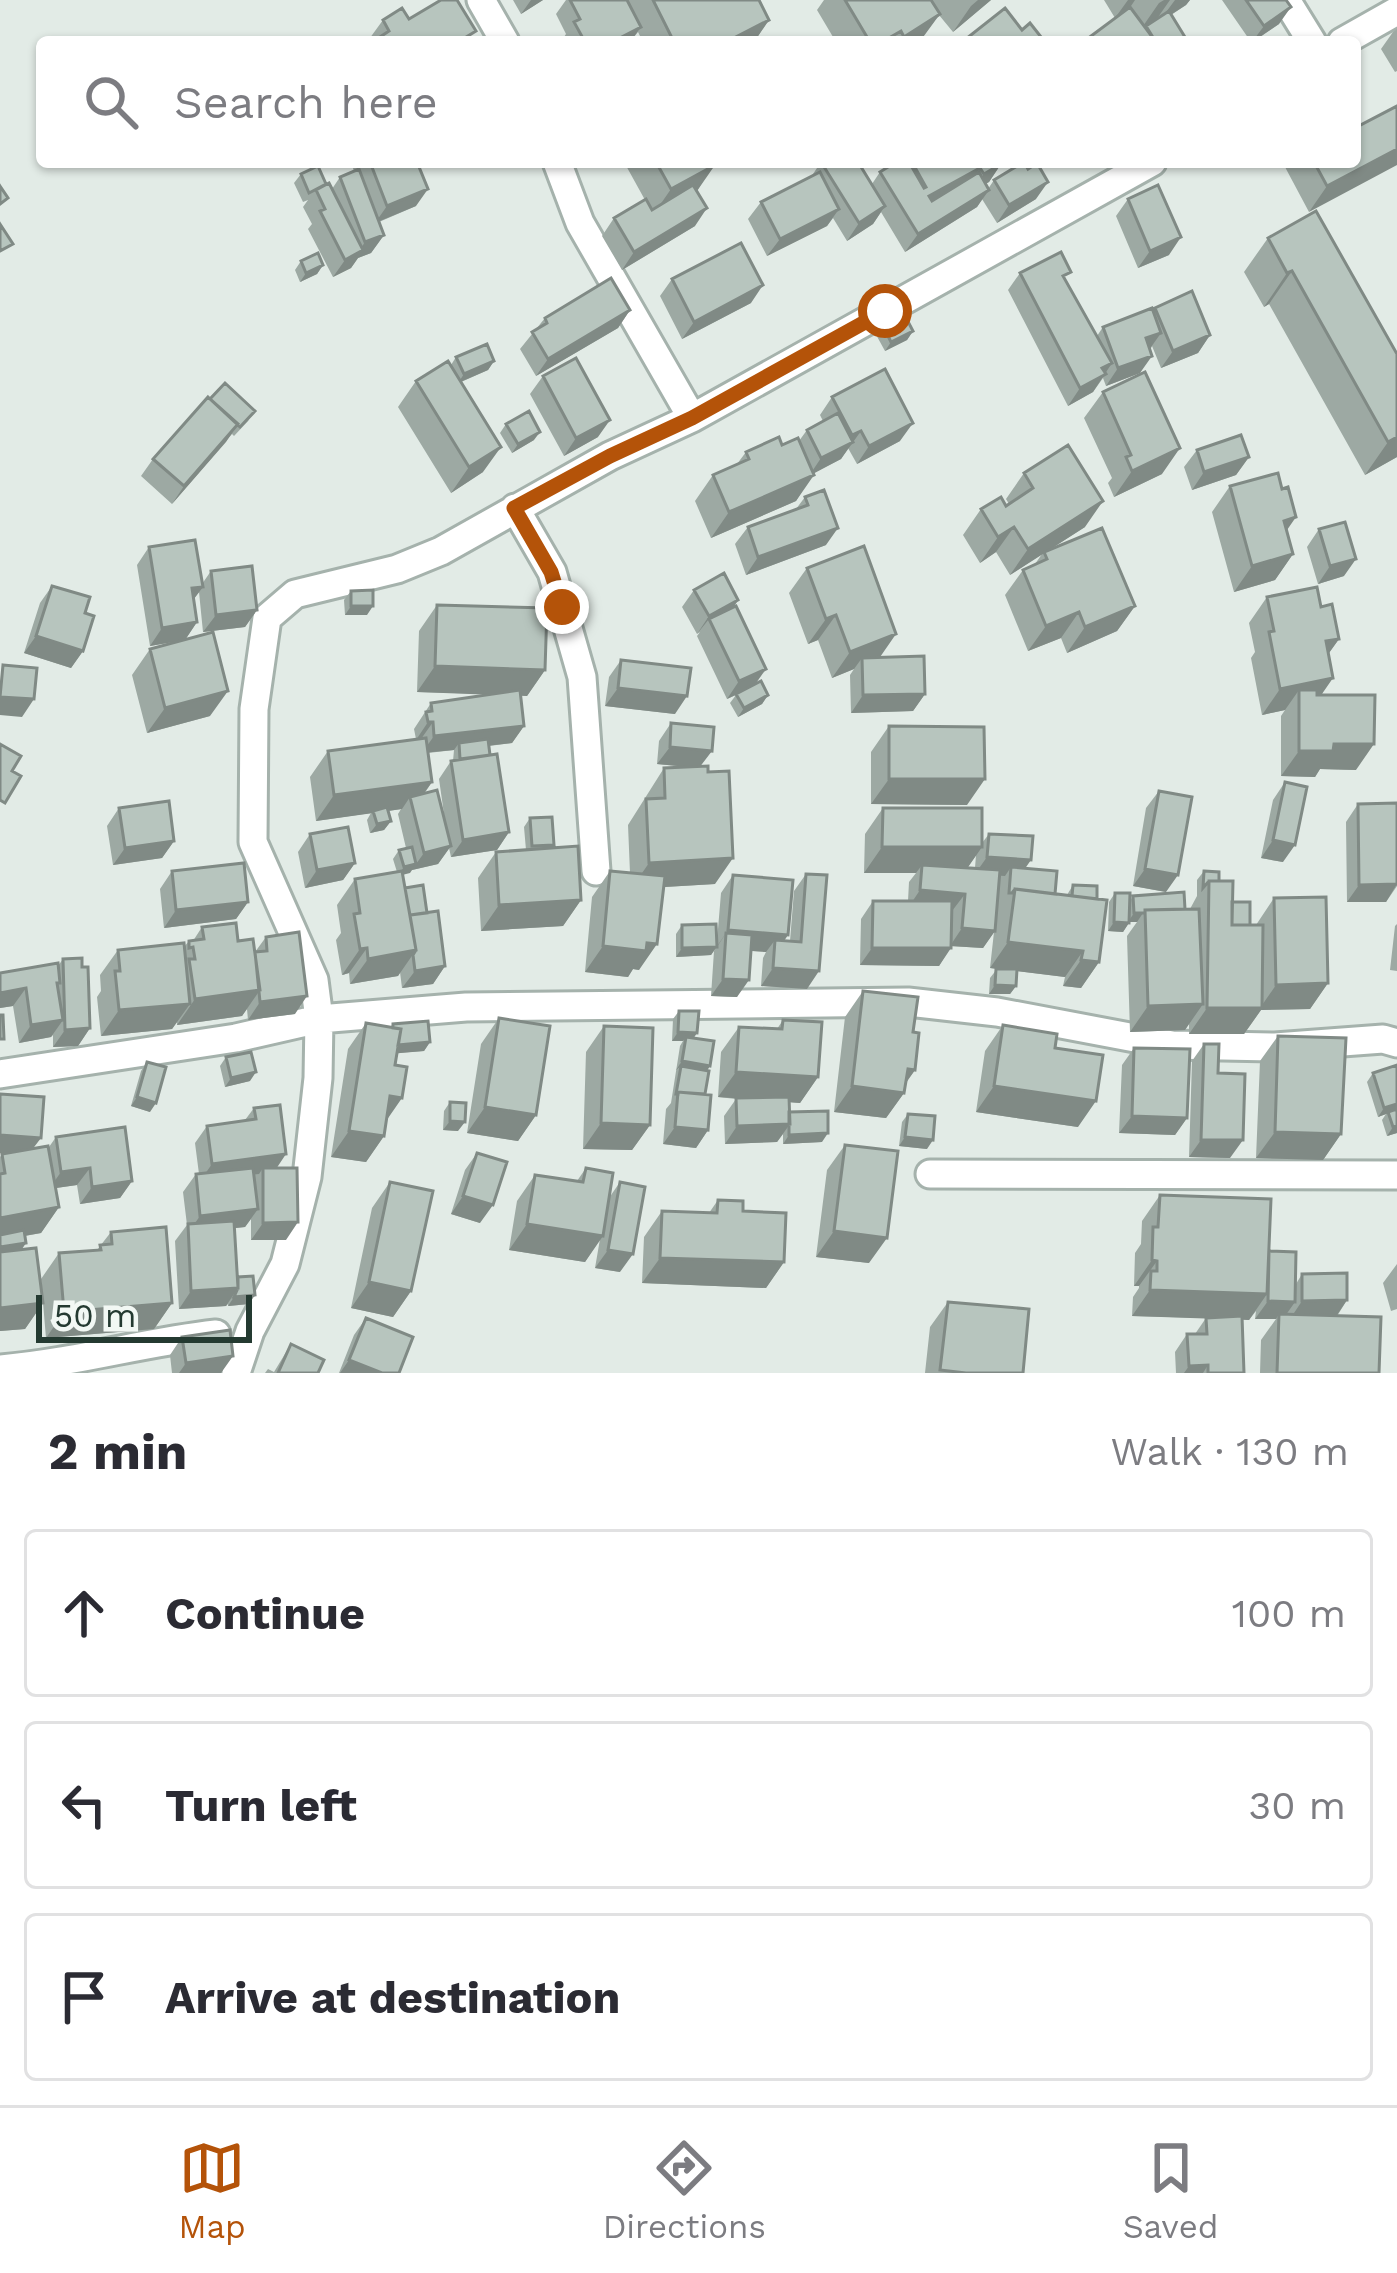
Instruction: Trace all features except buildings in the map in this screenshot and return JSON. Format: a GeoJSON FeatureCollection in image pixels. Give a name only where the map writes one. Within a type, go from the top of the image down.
{"type":"FeatureCollection","features":[{"type":"Feature","properties":{"kind":"street"},"geometry":{"type":"LineString","coordinates":[[481,0],[502,36]]}},
{"type":"Feature","properties":{"kind":"street"},"geometry":{"type":"LineString","coordinates":[[1286,0],[1308,36]]}},
{"type":"Feature","properties":{"kind":"street"},"geometry":{"type":"LineString","coordinates":[[1352,36],[1397,10]]}},
{"type":"Feature","properties":{"kind":"street"},"geometry":{"type":"LineString","coordinates":[[558,168],[580,223],[692,418]]}},
{"type":"Feature","properties":{"kind":"street"},"geometry":{"type":"LineString","coordinates":[[236,1373],[250,1330],[285,1264],[307,1177],[318,1078],[314,980],[254,842],[254,709],[267,618],[295,594],[397,569],[441,551],[610,456],[692,418],[1141,168]]}},
{"type":"Feature","properties":{"kind":"street"},"geometry":{"type":"LineString","coordinates":[[514,508],[551,572],[581,677],[596,871]]}},
{"type":"Feature","properties":{"kind":"street"},"geometry":{"type":"LineString","coordinates":[[0,1073],[236,1038],[319,1019],[466,1007],[908,1002],[997,1012],[1172,1046],[1397,1043]]}},
{"type":"Feature","properties":{"kind":"street"},"geometry":{"type":"LineString","coordinates":[[930,1174],[1397,1175]]}},
{"type":"Feature","properties":{"kind":"street"},"geometry":{"type":"LineString","coordinates":[[0,1369],[250,1330]]}},
{"type":"Feature","properties":{"kind":"route"},"geometry":{"type":"LineString","coordinates":[[562,607],[551,572],[514,508],[692,418],[885,311]]}}]}
